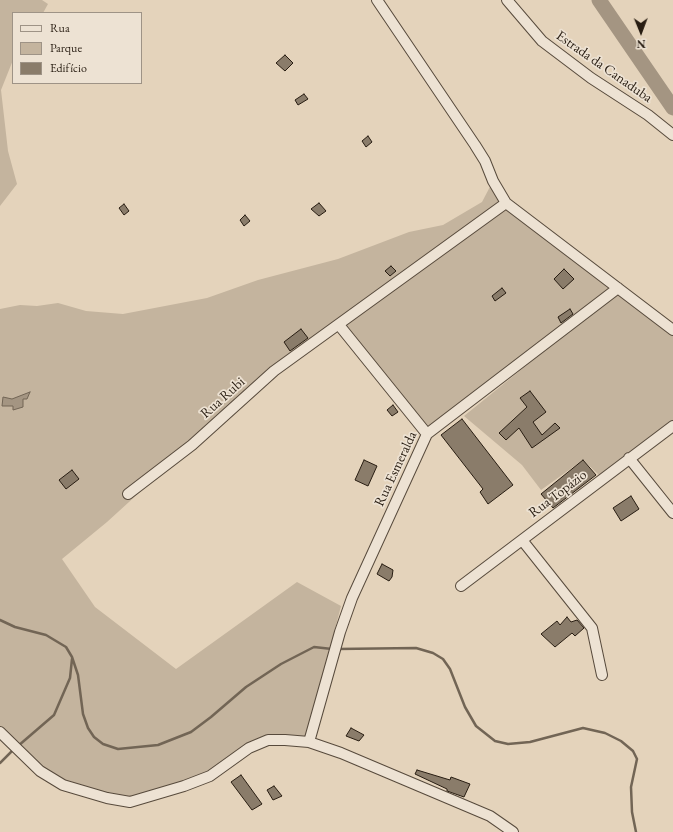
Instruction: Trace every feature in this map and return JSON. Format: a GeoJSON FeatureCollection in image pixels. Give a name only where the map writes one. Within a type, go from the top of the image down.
{"type":"FeatureCollection","features":[{"type":"Feature","properties":{"kind":"street"},"geometry":{"type":"LineString","coordinates":[[377,0],[475,145],[485,161],[492,181],[506,203],[673,330]]}},
{"type":"Feature","properties":{"kind":"street","name":"Estrada da Canaduba"},"geometry":{"type":"LineString","coordinates":[[507,0],[542,42],[591,78],[648,115],[673,135]]}},
{"type":"Feature","properties":{"kind":"street","name":"Rua Rubi"},"geometry":{"type":"LineString","coordinates":[[128,494],[192,445],[274,371],[340,325],[506,203]]}},
{"type":"Feature","properties":{"kind":"street","name":"Rua Esmeralda"},"geometry":{"type":"LineString","coordinates":[[309,742],[340,632],[352,598],[427,434],[618,288]]}},
{"type":"Feature","properties":{"kind":"street"},"geometry":{"type":"LineString","coordinates":[[340,325],[427,434]]}},
{"type":"Feature","properties":{"kind":"street","name":"Rua Topázio"},"geometry":{"type":"LineString","coordinates":[[461,586],[673,426]]}},
{"type":"Feature","properties":{"kind":"street"},"geometry":{"type":"LineString","coordinates":[[629,458],[673,513]]}},
{"type":"Feature","properties":{"kind":"street"},"geometry":{"type":"LineString","coordinates":[[522,540],[592,628],[602,675]]}},
{"type":"Feature","properties":{"kind":"street"},"geometry":{"type":"LineString","coordinates":[[0,732],[40,771],[63,785],[107,798],[130,802],[184,786],[210,776],[249,748],[268,740],[309,742],[341,753],[490,816],[513,832]]}},
{"type":"Feature","properties":{"kind":"green space"},"geometry":{"type":"Polygon","coordinates":[[[0,0],[42,0],[48,4],[44,12],[12,12],[12,62],[1,90],[8,151],[17,184],[0,206],[0,0]]]}},
{"type":"Feature","properties":{"kind":"green space"},"geometry":{"type":"Polygon","coordinates":[[[493,181],[506,203],[618,288],[428,429],[340,325],[273,371],[107,522],[62,559],[95,607],[176,669],[297,582],[341,606],[307,736],[268,740],[210,776],[130,802],[63,785],[0,730],[0,309],[20,305],[37,306],[58,303],[86,311],[123,314],[207,298],[258,280],[338,259],[409,232],[443,225],[482,202],[493,181]]]}},
{"type":"Feature","properties":{"kind":"green space"},"geometry":{"type":"Polygon","coordinates":[[[617,292],[673,335],[673,422],[599,475],[583,460],[541,490],[522,465],[464,416],[617,292]]]}},
{"type":"Feature","properties":{"kind":"shaded area"},"geometry":{"type":"Polygon","coordinates":[[[30,392],[27,399],[23,399],[23,407],[13,410],[13,406],[2,406],[3,397],[12,399],[30,392]]]}},
{"type":"Feature","properties":{"kind":"building"},"geometry":{"type":"Polygon","coordinates":[[[285,55],[293,63],[285,71],[276,63],[285,55]]]}},
{"type":"Feature","properties":{"kind":"building"},"geometry":{"type":"Polygon","coordinates":[[[304,94],[308,99],[298,105],[295,100],[304,94]]]}},
{"type":"Feature","properties":{"kind":"building"},"geometry":{"type":"Polygon","coordinates":[[[368,136],[372,142],[366,147],[362,141],[368,136]]]}},
{"type":"Feature","properties":{"kind":"building"},"geometry":{"type":"Polygon","coordinates":[[[319,203],[326,211],[319,216],[311,209],[319,203]]]}},
{"type":"Feature","properties":{"kind":"building"},"geometry":{"type":"Polygon","coordinates":[[[124,204],[129,211],[124,215],[119,208],[124,204]]]}},
{"type":"Feature","properties":{"kind":"building"},"geometry":{"type":"Polygon","coordinates":[[[245,215],[250,221],[244,226],[240,220],[245,215]]]}},
{"type":"Feature","properties":{"kind":"building"},"geometry":{"type":"Polygon","coordinates":[[[391,266],[396,271],[390,276],[385,271],[391,266]]]}},
{"type":"Feature","properties":{"kind":"building"},"geometry":{"type":"Polygon","coordinates":[[[564,269],[574,279],[563,289],[554,279],[564,269]]]}},
{"type":"Feature","properties":{"kind":"building"},"geometry":{"type":"Polygon","coordinates":[[[502,288],[506,293],[495,301],[492,296],[502,288]]]}},
{"type":"Feature","properties":{"kind":"building"},"geometry":{"type":"Polygon","coordinates":[[[570,309],[573,314],[561,323],[558,317],[570,309]]]}},
{"type":"Feature","properties":{"kind":"building"},"geometry":{"type":"Polygon","coordinates":[[[301,329],[308,338],[290,351],[284,342],[301,329]]]}},
{"type":"Feature","properties":{"kind":"building"},"geometry":{"type":"Polygon","coordinates":[[[530,391],[546,412],[533,422],[542,435],[555,423],[560,428],[532,448],[519,428],[506,440],[499,433],[527,407],[520,398],[530,391]]]}},
{"type":"Feature","properties":{"kind":"building"},"geometry":{"type":"Polygon","coordinates":[[[393,405],[398,412],[392,416],[387,410],[393,405]]]}},
{"type":"Feature","properties":{"kind":"building"},"geometry":{"type":"Polygon","coordinates":[[[462,419],[513,485],[488,504],[480,492],[483,489],[441,435],[462,419]]]}},
{"type":"Feature","properties":{"kind":"building"},"geometry":{"type":"Polygon","coordinates":[[[364,460],[377,466],[368,486],[355,480],[364,460]]]}},
{"type":"Feature","properties":{"kind":"building"},"geometry":{"type":"Polygon","coordinates":[[[583,460],[596,475],[553,508],[541,494],[583,460]]]}},
{"type":"Feature","properties":{"kind":"building"},"geometry":{"type":"Polygon","coordinates":[[[72,470],[79,479],[66,489],[59,480],[72,470]]]}},
{"type":"Feature","properties":{"kind":"building"},"geometry":{"type":"Polygon","coordinates":[[[631,496],[639,509],[621,521],[613,508],[631,496]]]}},
{"type":"Feature","properties":{"kind":"building"},"geometry":{"type":"Polygon","coordinates":[[[382,564],[393,570],[392,577],[389,581],[377,574],[382,564]]]}},
{"type":"Feature","properties":{"kind":"building"},"geometry":{"type":"Polygon","coordinates":[[[567,617],[571,622],[577,620],[584,628],[575,636],[572,633],[555,647],[541,634],[557,621],[560,625],[567,617]]]}},
{"type":"Feature","properties":{"kind":"building"},"geometry":{"type":"Polygon","coordinates":[[[351,728],[364,735],[359,741],[346,736],[351,728]]]}},
{"type":"Feature","properties":{"kind":"building"},"geometry":{"type":"Polygon","coordinates":[[[417,770],[450,780],[451,777],[470,784],[464,797],[447,791],[447,789],[415,774],[417,770]]]}},
{"type":"Feature","properties":{"kind":"building"},"geometry":{"type":"Polygon","coordinates":[[[241,775],[262,804],[252,810],[231,782],[241,775]]]}},
{"type":"Feature","properties":{"kind":"building"},"geometry":{"type":"Polygon","coordinates":[[[274,786],[282,796],[273,800],[267,790],[274,786]]]}},
{"type":"Feature","properties":{"kind":"waterway"},"geometry":{"type":"LineString","coordinates":[[599,0],[673,108]]}},
{"type":"Feature","properties":{"kind":"waterway"},"geometry":{"type":"LineString","coordinates":[[0,620],[15,627],[46,635],[66,647],[72,657],[78,675],[83,714],[88,728],[94,737],[103,744],[118,749],[158,745],[191,732],[246,687],[281,664],[314,647],[332,649]]}},
{"type":"Feature","properties":{"kind":"waterway"},"geometry":{"type":"LineString","coordinates":[[337,649],[416,648],[433,653],[443,659],[450,669],[465,707],[476,726],[495,741],[508,744],[530,742],[583,728],[605,733],[621,741],[633,751],[637,759],[631,787],[632,812],[636,832]]}},
{"type":"Feature","properties":{"kind":"waterway"},"geometry":{"type":"LineString","coordinates":[[18,746],[54,715],[70,678],[72,659]]}},
{"type":"Feature","properties":{"kind":"waterway"},"geometry":{"type":"LineString","coordinates":[[0,763],[14,749]]}}]}
